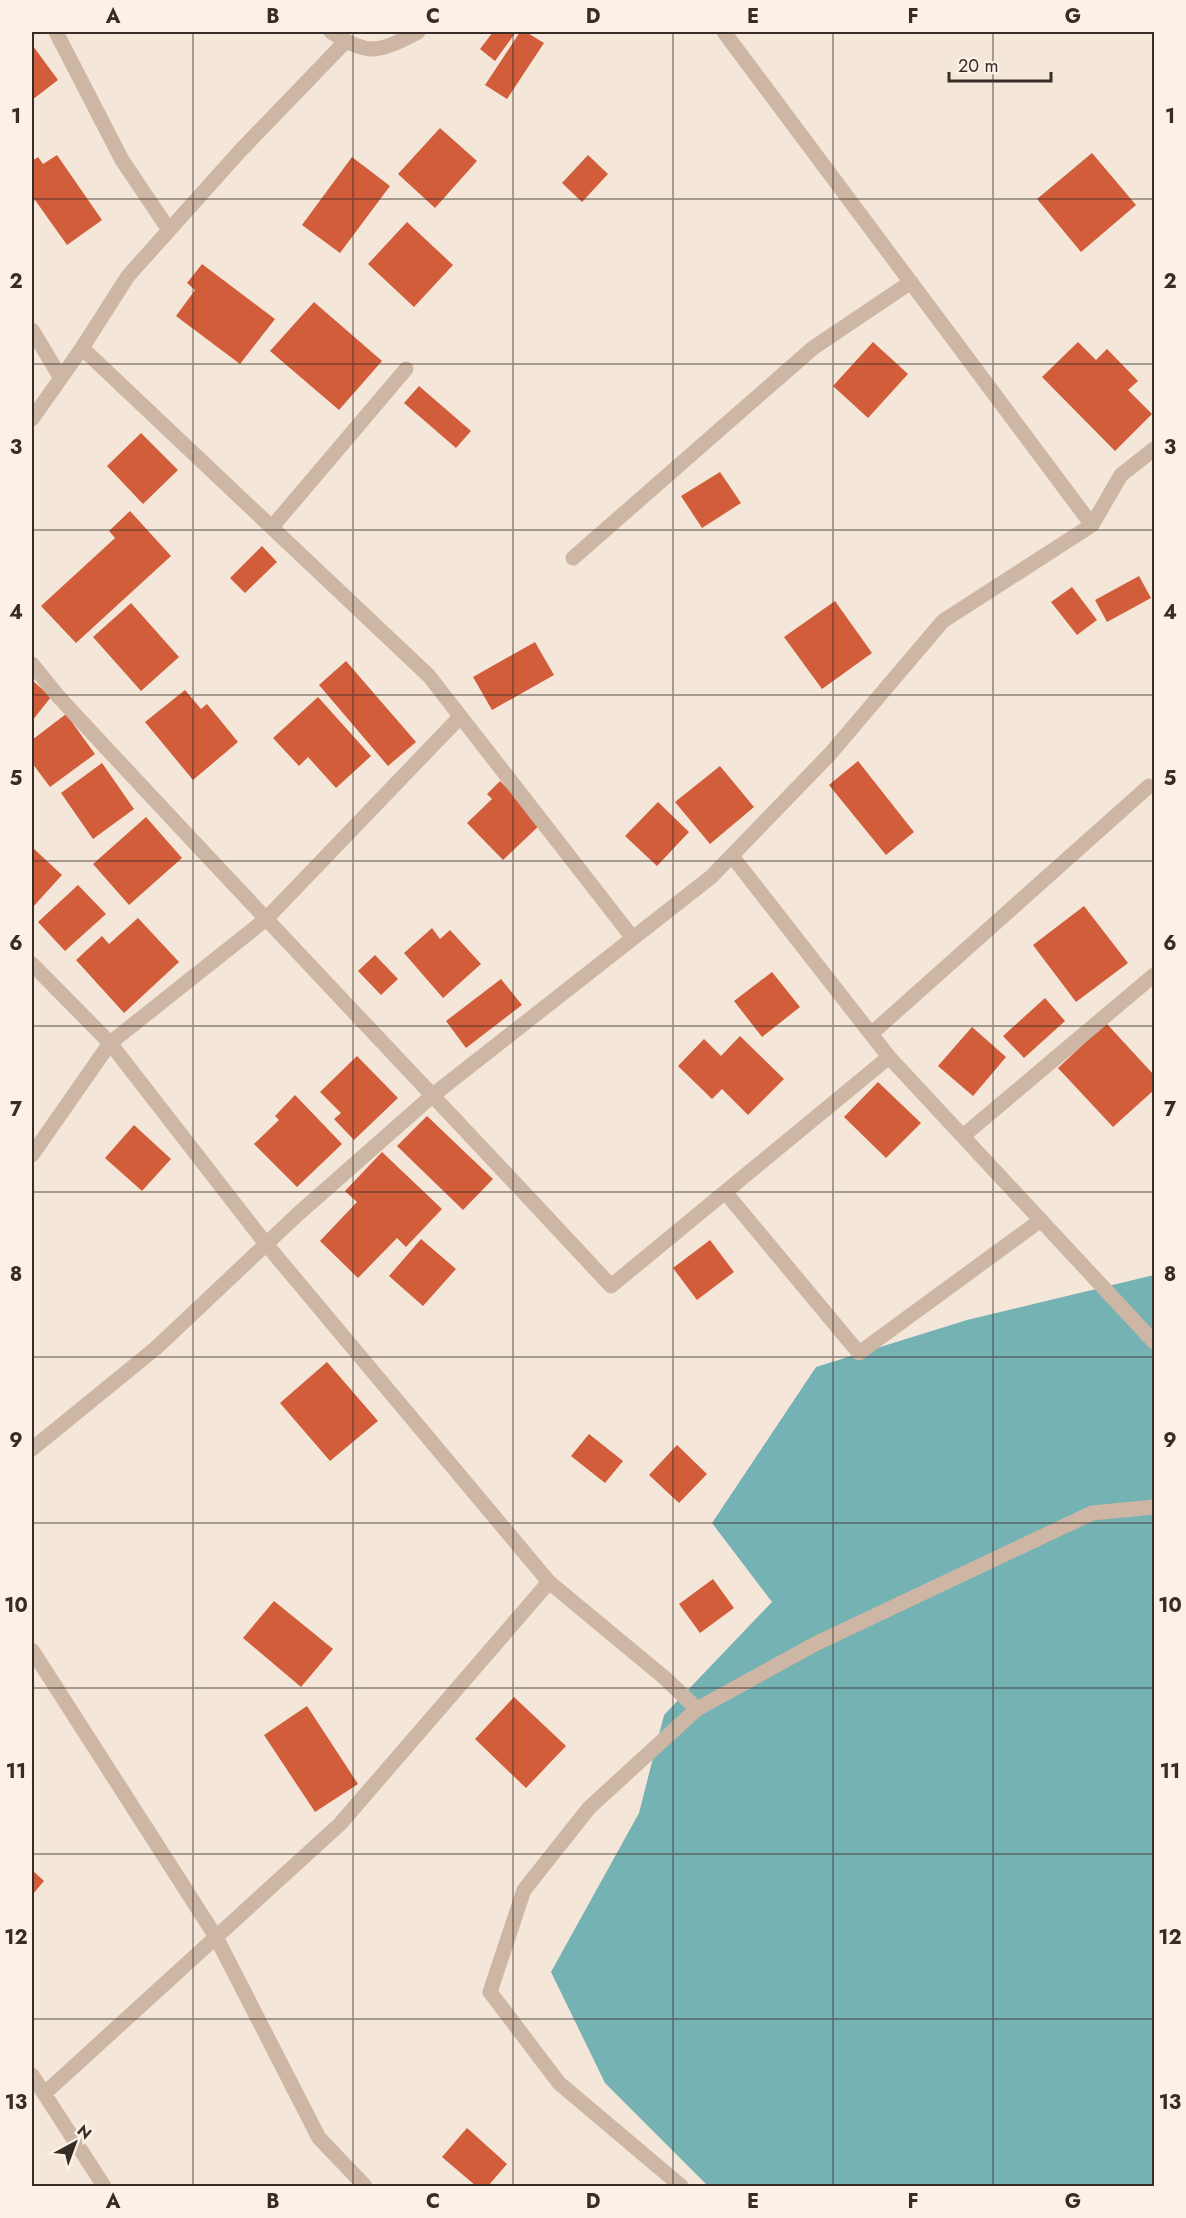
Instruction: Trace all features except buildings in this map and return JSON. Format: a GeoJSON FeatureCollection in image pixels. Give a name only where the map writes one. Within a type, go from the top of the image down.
{"type":"FeatureCollection","features":[{"type":"Feature","properties":{"kind":"street"},"geometry":{"type":"LineString","coordinates":[[56,32],[122,160],[169,230]]}},
{"type":"Feature","properties":{"kind":"street"},"geometry":{"type":"LineString","coordinates":[[331,32],[363,49],[378,49],[418,32]]}},
{"type":"Feature","properties":{"kind":"street"},"geometry":{"type":"LineString","coordinates":[[724,32],[1092,525]]}},
{"type":"Feature","properties":{"kind":"street"},"geometry":{"type":"LineString","coordinates":[[32,419],[82,348],[128,276],[240,151],[346,41]]}},
{"type":"Feature","properties":{"kind":"street"},"geometry":{"type":"LineString","coordinates":[[573,558],[813,348],[911,282]]}},
{"type":"Feature","properties":{"kind":"street"},"geometry":{"type":"LineString","coordinates":[[32,330],[61,378]]}},
{"type":"Feature","properties":{"kind":"street"},"geometry":{"type":"LineString","coordinates":[[82,348],[429,676],[632,937]]}},
{"type":"Feature","properties":{"kind":"street"},"geometry":{"type":"LineString","coordinates":[[272,527],[406,369]]}},
{"type":"Feature","properties":{"kind":"street"},"geometry":{"type":"LineString","coordinates":[[32,1449],[156,1348],[266,1244],[433,1095],[711,877],[830,754],[943,621],[1092,525],[1121,476],[1155,449]]}},
{"type":"Feature","properties":{"kind":"street"},"geometry":{"type":"LineString","coordinates":[[32,664],[65,703],[266,920],[611,1286],[889,1057]]}},
{"type":"Feature","properties":{"kind":"street"},"geometry":{"type":"LineString","coordinates":[[32,1155],[110,1043],[266,920],[460,717]]}},
{"type":"Feature","properties":{"kind":"street"},"geometry":{"type":"LineString","coordinates":[[871,1034],[1149,786]]}},
{"type":"Feature","properties":{"kind":"street"},"geometry":{"type":"LineString","coordinates":[[732,856],[889,1057],[1155,1342]]}},
{"type":"Feature","properties":{"kind":"street"},"geometry":{"type":"LineString","coordinates":[[32,964],[110,1043],[266,1244],[549,1582],[666,1679],[697,1709]]}},
{"type":"Feature","properties":{"kind":"street"},"geometry":{"type":"LineString","coordinates":[[963,1136],[1155,975]]}},
{"type":"Feature","properties":{"kind":"street"},"geometry":{"type":"LineString","coordinates":[[725,1192],[859,1353],[1041,1220]]}},
{"type":"Feature","properties":{"kind":"street"},"geometry":{"type":"LineString","coordinates":[[681,2187],[559,2083],[490,1992],[524,1890],[589,1808],[697,1709],[815,1644],[1092,1513],[1155,1507]]}},
{"type":"Feature","properties":{"kind":"street"},"geometry":{"type":"LineString","coordinates":[[45,2094],[340,1824],[549,1582]]}},
{"type":"Feature","properties":{"kind":"street"},"geometry":{"type":"LineString","coordinates":[[32,1650],[216,1937],[319,2138],[364,2187]]}},
{"type":"Feature","properties":{"kind":"street"},"geometry":{"type":"LineString","coordinates":[[32,2075],[104,2187]]}},
{"type":"Feature","properties":{"kind":"water"},"geometry":{"type":"Polygon","coordinates":[[[1154,1275],[1154,2186],[708,2186],[605,2083],[551,1972],[639,1813],[664,1715],[772,1602],[712,1523],[816,1367],[967,1320],[1154,1275]]]}}]}
